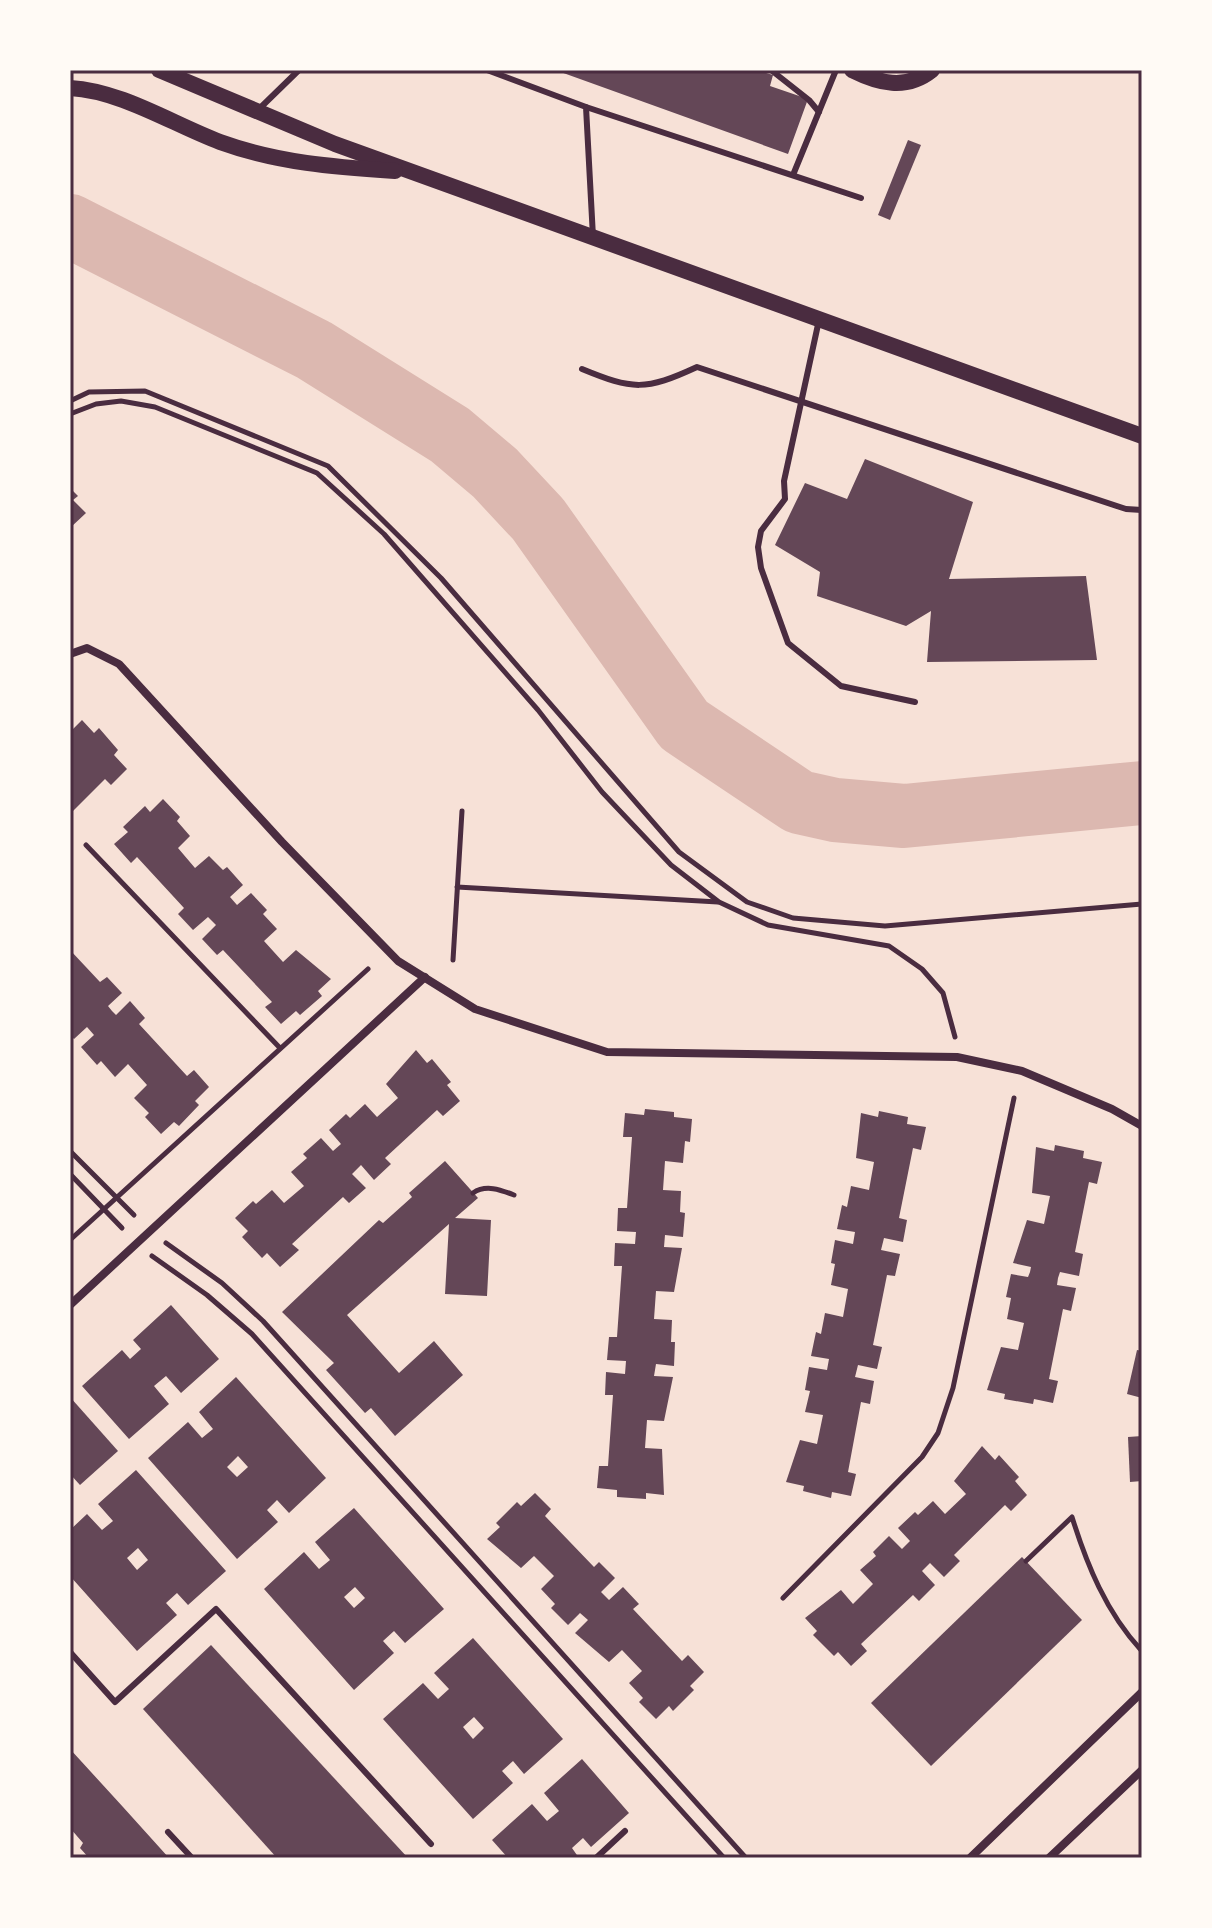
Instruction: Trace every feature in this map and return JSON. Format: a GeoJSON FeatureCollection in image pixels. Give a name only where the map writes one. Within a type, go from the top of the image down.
{"type":"FeatureCollection","features":[{"type":"Feature","properties":{"kind":"main road"},"geometry":{"type":"LineString","coordinates":[[159,70],[255,113],[415,173],[1142,436]]}},
{"type":"Feature","properties":{"kind":"main road"},"geometry":{"type":"LineString","coordinates":[[852,70],[868,78],[897,84],[914,80],[932,70]]}},
{"type":"Feature","properties":{"kind":"main road"},"geometry":{"type":"LineString","coordinates":[[70,88],[104,95],[218,141],[278,160],[415,173]]}},
{"type":"Feature","properties":{"kind":"street"},"geometry":{"type":"LineString","coordinates":[[70,654],[87,648],[119,664],[303,864],[398,961],[475,1009],[607,1052],[957,1057],[1022,1071],[1112,1109],[1142,1126]]}},
{"type":"Feature","properties":{"kind":"street"},"geometry":{"type":"LineString","coordinates":[[70,1305],[425,977]]}},
{"type":"Feature","properties":{"kind":"street"},"geometry":{"type":"LineString","coordinates":[[970,1858],[1142,1692]]}},
{"type":"Feature","properties":{"kind":"street"},"geometry":{"type":"LineString","coordinates":[[1049,1858],[1142,1770]]}},
{"type":"Feature","properties":{"kind":"lane"},"geometry":{"type":"LineString","coordinates":[[255,113],[299,70]]}},
{"type":"Feature","properties":{"kind":"lane"},"geometry":{"type":"LineString","coordinates":[[487,70],[586,107],[861,198]]}},
{"type":"Feature","properties":{"kind":"lane"},"geometry":{"type":"LineString","coordinates":[[771,70],[809,100],[819,112]]}},
{"type":"Feature","properties":{"kind":"lane"},"geometry":{"type":"LineString","coordinates":[[793,175],[836,70]]}},
{"type":"Feature","properties":{"kind":"lane"},"geometry":{"type":"LineString","coordinates":[[586,107],[593,237]]}},
{"type":"Feature","properties":{"kind":"lane"},"geometry":{"type":"LineString","coordinates":[[819,317],[784,481],[785,499],[761,531],[758,547],[761,568],[788,643],[841,686],[915,702]]}},
{"type":"Feature","properties":{"kind":"lane"},"geometry":{"type":"LineString","coordinates":[[582,369],[625,387],[666,381],[697,367],[1126,509],[1142,510]]}},
{"type":"Feature","properties":{"kind":"lane"},"geometry":{"type":"LineString","coordinates":[[70,1652],[115,1702],[216,1609],[431,1844]]}},
{"type":"Feature","properties":{"kind":"lane"},"geometry":{"type":"LineString","coordinates":[[596,1858],[625,1831]]}},
{"type":"Feature","properties":{"kind":"lane"},"geometry":{"type":"LineString","coordinates":[[168,1832],[192,1858]]}},
{"type":"Feature","properties":{"kind":"path"},"geometry":{"type":"LineString","coordinates":[[70,401],[89,392],[145,391],[328,466],[441,578],[679,852],[747,902],[793,918],[885,926],[1142,904]]}},
{"type":"Feature","properties":{"kind":"path"},"geometry":{"type":"LineString","coordinates":[[70,414],[96,404],[121,401],[155,407],[317,473],[384,534],[538,710],[602,792],[671,865],[719,902],[768,925],[889,946],[922,969],[943,993],[954,1024],[957,1057]]}},
{"type":"Feature","properties":{"kind":"path"},"geometry":{"type":"LineString","coordinates":[[453,960],[462,811]]}},
{"type":"Feature","properties":{"kind":"path"},"geometry":{"type":"LineString","coordinates":[[86,845],[280,1048]]}},
{"type":"Feature","properties":{"kind":"path"},"geometry":{"type":"LineString","coordinates":[[457,887],[719,902]]}},
{"type":"Feature","properties":{"kind":"path"},"geometry":{"type":"LineString","coordinates":[[70,1240],[368,969]]}},
{"type":"Feature","properties":{"kind":"path"},"geometry":{"type":"LineString","coordinates":[[783,1598],[922,1457],[938,1433],[953,1388],[1014,1098]]}},
{"type":"Feature","properties":{"kind":"path"},"geometry":{"type":"LineString","coordinates":[[70,1151],[150,1231],[222,1283],[263,1321],[746,1858]]}},
{"type":"Feature","properties":{"kind":"path"},"geometry":{"type":"LineString","coordinates":[[70,1174],[105,1208],[136,1245],[207,1295],[252,1334],[724,1858]]}},
{"type":"Feature","properties":{"kind":"path"},"geometry":{"type":"LineString","coordinates":[[473,1193],[479,1189],[496,1189],[514,1195]]}},
{"type":"Feature","properties":{"kind":"path"},"geometry":{"type":"LineString","coordinates":[[1026,1561],[1072,1517],[1101,1593],[1122,1630],[1141,1650]]}},
{"type":"Feature","properties":{"kind":"building"},"geometry":{"type":"Polygon","coordinates":[[[555,70],[756,70],[773,75],[770,86],[808,99],[788,154],[555,70]]]}},
{"type":"Feature","properties":{"kind":"building"},"geometry":{"type":"Polygon","coordinates":[[[908,140],[921,145],[890,220],[878,215],[908,140]]]}},
{"type":"Feature","properties":{"kind":"building"},"geometry":{"type":"Polygon","coordinates":[[[865,459],[973,502],[949,579],[1086,576],[1097,660],[927,662],[931,611],[906,626],[817,596],[820,572],[775,545],[805,483],[847,499],[865,459]]]}},
{"type":"Feature","properties":{"kind":"building"},"geometry":{"type":"Polygon","coordinates":[[[70,488],[78,496],[73,500],[86,513],[70,528],[70,488]]]}},
{"type":"Feature","properties":{"kind":"building"},"geometry":{"type":"Polygon","coordinates":[[[82,720],[94,733],[99,728],[118,750],[114,755],[127,769],[111,785],[105,779],[70,814],[70,732],[82,720]]]}},
{"type":"Feature","properties":{"kind":"building"},"geometry":{"type":"Polygon","coordinates":[[[163,799],[180,817],[177,821],[190,836],[178,848],[195,868],[209,856],[223,870],[227,867],[243,885],[230,897],[237,905],[251,893],[267,910],[263,914],[277,929],[264,941],[283,962],[296,950],[331,979],[318,991],[322,996],[300,1015],[296,1011],[281,1024],[265,1007],[272,1002],[223,950],[217,955],[202,939],[216,925],[208,917],[193,930],[178,914],[184,908],[137,857],[131,863],[114,844],[128,832],[123,827],[145,806],[150,812],[163,799]]]}},
{"type":"Feature","properties":{"kind":"building"},"geometry":{"type":"Polygon","coordinates":[[[70,950],[100,982],[107,977],[122,993],[108,1006],[116,1015],[130,1001],[145,1018],[139,1024],[187,1076],[194,1070],[209,1087],[195,1101],[199,1105],[179,1126],[174,1122],[161,1134],[145,1117],[149,1113],[134,1098],[147,1085],[128,1064],[115,1077],[101,1061],[97,1065],[81,1047],[94,1035],[87,1027],[74,1039],[70,1035],[70,950]]]}},
{"type":"Feature","properties":{"kind":"building"},"geometry":{"type":"Polygon","coordinates":[[[416,1050],[427,1063],[432,1059],[451,1082],[447,1085],[460,1101],[443,1116],[437,1110],[385,1158],[391,1164],[374,1180],[361,1165],[352,1174],[366,1188],[349,1203],[343,1197],[292,1244],[299,1250],[280,1267],[267,1253],[262,1258],[242,1237],[248,1231],[235,1218],[253,1201],[256,1204],[272,1190],[284,1203],[304,1186],[291,1172],[307,1158],[303,1154],[321,1138],[333,1151],[341,1144],[329,1130],[346,1114],[350,1118],[365,1104],[377,1117],[398,1098],[386,1084],[416,1050]]]}},
{"type":"Feature","properties":{"kind":"building"},"geometry":{"type":"Polygon","coordinates":[[[645,1109],[674,1112],[674,1117],[692,1119],[690,1142],[685,1141],[683,1163],[665,1161],[663,1190],[681,1191],[680,1212],[685,1213],[683,1237],[665,1235],[664,1247],[682,1248],[674,1292],[656,1291],[654,1319],[672,1320],[674,1366],[656,1364],[654,1376],[673,1377],[664,1421],[647,1420],[645,1448],[662,1449],[664,1495],[646,1493],[646,1499],[617,1497],[617,1490],[597,1488],[599,1466],[608,1466],[613,1395],[605,1395],[606,1372],[625,1374],[626,1361],[607,1360],[609,1337],[617,1337],[622,1266],[614,1266],[615,1243],[635,1244],[636,1232],[617,1231],[618,1208],[627,1208],[632,1137],[623,1137],[625,1113],[644,1115],[645,1109]]]}},
{"type":"Feature","properties":{"kind":"building"},"geometry":{"type":"Polygon","coordinates":[[[879,1111],[908,1117],[907,1124],[926,1127],[921,1150],[913,1148],[899,1218],[907,1220],[903,1242],[884,1238],[881,1250],[900,1254],[895,1276],[887,1275],[873,1345],[882,1347],[877,1369],[858,1365],[855,1377],[874,1381],[870,1404],[861,1402],[848,1472],[856,1474],[851,1496],[832,1492],[831,1498],[803,1491],[804,1486],[786,1482],[800,1440],[817,1444],[823,1415],[805,1412],[810,1391],[805,1390],[809,1367],[827,1370],[829,1359],[811,1356],[816,1332],[821,1334],[825,1313],[843,1317],[848,1289],[831,1285],[835,1240],[853,1244],[855,1232],[837,1229],[842,1205],[847,1207],[851,1186],[869,1190],[874,1162],[856,1158],[861,1113],[878,1117],[879,1111]]]}},
{"type":"Feature","properties":{"kind":"building"},"geometry":{"type":"Polygon","coordinates":[[[1055,1145],[1084,1151],[1083,1158],[1102,1162],[1097,1184],[1089,1182],[1075,1252],[1083,1254],[1079,1276],[1060,1272],[1058,1278],[1057,1285],[1076,1288],[1071,1311],[1063,1309],[1049,1379],[1058,1381],[1053,1403],[1034,1399],[1033,1404],[1004,1399],[1005,1394],[987,1390],[1001,1347],[1018,1350],[1024,1323],[1007,1319],[1011,1298],[1006,1297],[1011,1274],[1028,1277],[1031,1267],[1013,1263],[1027,1220],[1044,1224],[1050,1196],[1032,1193],[1036,1147],[1054,1151],[1055,1145]]]}},
{"type":"Feature","properties":{"kind":"building"},"geometry":{"type":"Polygon","coordinates":[[[445,1161],[478,1198],[455,1218],[491,1220],[487,1296],[445,1294],[449,1224],[347,1315],[399,1373],[434,1341],[463,1375],[395,1436],[371,1408],[365,1413],[326,1370],[334,1363],[282,1312],[379,1220],[383,1223],[412,1197],[409,1193],[445,1161]]]}},
{"type":"Feature","properties":{"kind":"building"},"geometry":{"type":"Polygon","coordinates":[[[171,1305],[219,1359],[181,1393],[166,1376],[154,1386],[169,1404],[129,1439],[82,1386],[122,1350],[130,1359],[141,1349],[133,1340],[171,1305]]]}},
{"type":"Feature","properties":{"kind":"building"},"geometry":{"type":"Polygon","coordinates":[[[1137,1350],[1142,1351],[1142,1398],[1127,1394],[1137,1350]]]}},
{"type":"Feature","properties":{"kind":"building"},"geometry":{"type":"Polygon","coordinates":[[[236,1377],[326,1478],[289,1513],[277,1500],[267,1510],[278,1522],[237,1559],[148,1458],[188,1422],[202,1438],[213,1429],[199,1412],[236,1377]],[[238,1456],[227,1467],[237,1477],[248,1467],[238,1456]]]}},
{"type":"Feature","properties":{"kind":"building"},"geometry":{"type":"Polygon","coordinates":[[[70,1397],[118,1451],[80,1485],[70,1474],[70,1397]]]}},
{"type":"Feature","properties":{"kind":"building"},"geometry":{"type":"Polygon","coordinates":[[[1142,1436],[1142,1481],[1130,1482],[1128,1437],[1142,1436]]]}},
{"type":"Feature","properties":{"kind":"building"},"geometry":{"type":"Polygon","coordinates":[[[982,1446],[995,1460],[999,1455],[1019,1477],[1015,1481],[1027,1495],[1011,1511],[1005,1505],[954,1555],[960,1561],[944,1577],[930,1563],[922,1571],[935,1585],[919,1601],[913,1595],[861,1644],[867,1651],[851,1666],[838,1652],[834,1656],[813,1635],[817,1631],[805,1618],[841,1590],[853,1604],[873,1584],[860,1570],[876,1556],[873,1552],[889,1536],[902,1549],[910,1541],[898,1528],[915,1512],[918,1515],[933,1501],[945,1514],[966,1494],[954,1481],[982,1446]]]}},
{"type":"Feature","properties":{"kind":"building"},"geometry":{"type":"Polygon","coordinates":[[[136,1470],[226,1571],[188,1605],[177,1593],[166,1603],[177,1615],[137,1651],[70,1576],[70,1530],[87,1514],[102,1530],[113,1521],[98,1504],[136,1470]],[[138,1548],[127,1558],[137,1570],[148,1560],[138,1548]]]}},
{"type":"Feature","properties":{"kind":"building"},"geometry":{"type":"Polygon","coordinates":[[[535,1493],[551,1509],[545,1516],[594,1567],[599,1562],[615,1578],[601,1592],[609,1600],[623,1587],[639,1604],[633,1609],[682,1661],[688,1655],[704,1672],[690,1686],[694,1690],[673,1711],[669,1706],[656,1719],[639,1702],[643,1698],[629,1683],[642,1671],[622,1650],[609,1662],[575,1633],[588,1620],[580,1613],[568,1625],[551,1608],[555,1604],[541,1589],[554,1576],[534,1556],[521,1568],[487,1539],[500,1527],[496,1523],[517,1502],[521,1506],[535,1493]]]}},
{"type":"Feature","properties":{"kind":"building"},"geometry":{"type":"Polygon","coordinates":[[[354,1508],[444,1609],[405,1643],[394,1631],[383,1641],[394,1653],[354,1690],[264,1589],[304,1552],[319,1569],[330,1560],[315,1542],[354,1508]],[[355,1587],[344,1597],[354,1608],[365,1598],[355,1587]]]}},
{"type":"Feature","properties":{"kind":"building"},"geometry":{"type":"Polygon","coordinates":[[[1022,1557],[1082,1620],[931,1766],[871,1703],[1022,1557]]]}},
{"type":"Feature","properties":{"kind":"building"},"geometry":{"type":"Polygon","coordinates":[[[473,1638],[563,1739],[524,1774],[513,1761],[502,1771],[513,1783],[473,1819],[383,1719],[423,1683],[438,1699],[449,1689],[434,1673],[473,1638]],[[474,1717],[463,1727],[473,1739],[484,1728],[474,1717]]]}},
{"type":"Feature","properties":{"kind":"building"},"geometry":{"type":"Polygon","coordinates":[[[211,1645],[408,1858],[277,1858],[143,1709],[211,1645]]]}},
{"type":"Feature","properties":{"kind":"building"},"geometry":{"type":"Polygon","coordinates":[[[70,1749],[169,1858],[89,1858],[80,1848],[83,1843],[70,1828],[70,1749]]]}},
{"type":"Feature","properties":{"kind":"building"},"geometry":{"type":"Polygon","coordinates":[[[582,1759],[629,1813],[591,1847],[583,1838],[572,1848],[579,1858],[508,1858],[492,1840],[532,1804],[547,1821],[559,1811],[544,1793],[582,1759]]]}},
{"type":"Feature","properties":{"kind":"waterway"},"geometry":{"type":"LineString","coordinates":[[70,226],[314,350],[450,435],[495,473],[538,519],[684,725],[799,802],[835,810],[904,816],[1142,793]]}}]}
